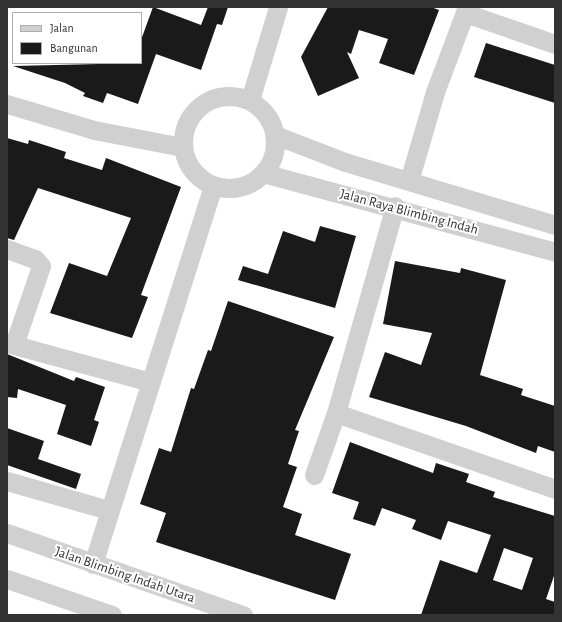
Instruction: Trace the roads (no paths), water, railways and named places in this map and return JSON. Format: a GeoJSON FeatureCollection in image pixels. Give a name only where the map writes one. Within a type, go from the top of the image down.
{"type":"FeatureCollection","features":[{"type":"Feature","properties":{"kind":"street"},"geometry":{"type":"LineString","coordinates":[[250,100],[278,7]]}},
{"type":"Feature","properties":{"kind":"street"},"geometry":{"type":"LineString","coordinates":[[409,181],[435,92],[466,10],[555,44]]}},
{"type":"Feature","properties":{"kind":"street"},"geometry":{"type":"LineString","coordinates":[[226,95],[250,100],[266,115],[275,135],[274,149],[262,173],[240,187],[213,186],[198,177],[187,163],[182,147],[186,122],[202,103],[226,95]]}},
{"type":"Feature","properties":{"kind":"street"},"geometry":{"type":"LineString","coordinates":[[7,104],[101,132],[182,147]]}},
{"type":"Feature","properties":{"kind":"street","name":"Jalan Raya Blimbing Indah"},"geometry":{"type":"LineString","coordinates":[[275,135],[345,162],[555,225]]}},
{"type":"Feature","properties":{"kind":"street","name":"Jalan Raya Blimbing Indah"},"geometry":{"type":"LineString","coordinates":[[262,173],[394,206],[555,252]]}},
{"type":"Feature","properties":{"kind":"street"},"geometry":{"type":"LineString","coordinates":[[93,564],[108,510],[151,382],[213,186]]}},
{"type":"Feature","properties":{"kind":"street"},"geometry":{"type":"LineString","coordinates":[[314,475],[336,413],[394,206]]}},
{"type":"Feature","properties":{"kind":"street"},"geometry":{"type":"LineString","coordinates":[[7,249],[35,259],[41,266],[10,344],[151,382]]}},
{"type":"Feature","properties":{"kind":"street"},"geometry":{"type":"LineString","coordinates":[[336,413],[555,489]]}},
{"type":"Feature","properties":{"kind":"street"},"geometry":{"type":"LineString","coordinates":[[7,481],[108,510]]}},
{"type":"Feature","properties":{"kind":"street","name":"Jalan Blimbing Indah Utara"},"geometry":{"type":"LineString","coordinates":[[7,534],[243,615]]}},
{"type":"Feature","properties":{"kind":"street"},"geometry":{"type":"LineString","coordinates":[[7,579],[107,614]]}}]}
